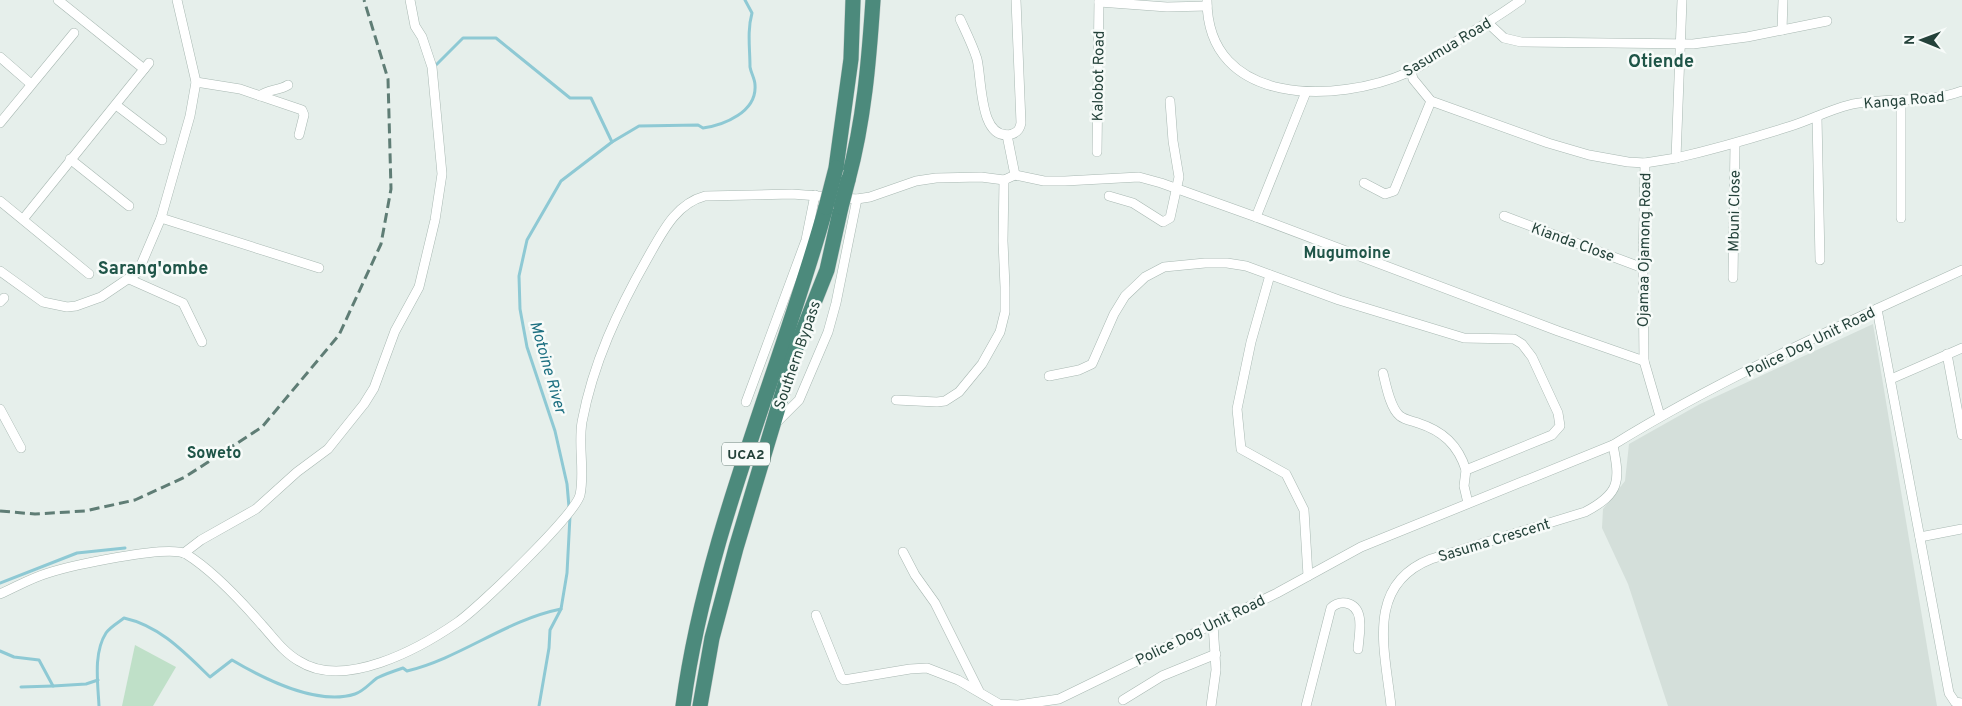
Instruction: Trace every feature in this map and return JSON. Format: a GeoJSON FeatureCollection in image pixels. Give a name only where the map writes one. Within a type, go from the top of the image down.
{"type":"FeatureCollection","features":[{"type":"Feature","properties":{"kind":"highway","name":"Southern Bypass"},"geometry":{"type":"LineString","coordinates":[[700,706],[712,638],[736,548],[796,348],[827,270],[836,168],[851,58],[853,0]]}},
{"type":"Feature","properties":{"kind":"highway","name":"Southern Bypass"},"geometry":{"type":"LineString","coordinates":[[684,706],[691,659],[718,550],[762,403],[834,207],[848,180],[856,153],[869,61],[873,0]]}},
{"type":"Feature","properties":{"kind":"street"},"geometry":{"type":"LineString","coordinates":[[24,218],[146,66],[58,0]]}},
{"type":"Feature","properties":{"kind":"street"},"geometry":{"type":"LineString","coordinates":[[0,271],[42,302],[67,307],[76,306],[101,297],[138,272],[161,218],[190,116],[196,82],[177,0]]}},
{"type":"Feature","properties":{"kind":"street"},"geometry":{"type":"LineString","coordinates":[[184,553],[200,540],[256,509],[297,472],[328,449],[364,404],[374,388],[395,331],[419,287],[435,220],[442,174],[432,67],[422,36],[415,26],[410,0]]}},
{"type":"Feature","properties":{"kind":"street"},"geometry":{"type":"LineString","coordinates":[[960,19],[976,57],[988,120],[994,132],[1006,135],[1020,129],[1021,123],[1016,0]]}},
{"type":"Feature","properties":{"kind":"street","name":"Sasumua Road"},"geometry":{"type":"LineString","coordinates":[[1207,3],[1210,35],[1227,62],[1252,79],[1306,92],[1351,91],[1385,82],[1411,71],[1521,0]]}},
{"type":"Feature","properties":{"kind":"street"},"geometry":{"type":"LineString","coordinates":[[1676,158],[1682,0]]}},
{"type":"Feature","properties":{"kind":"street"},"geometry":{"type":"LineString","coordinates":[[1782,30],[1783,0]]}},
{"type":"Feature","properties":{"kind":"street"},"geometry":{"type":"LineString","coordinates":[[1099,1],[1167,7],[1207,3]]}},
{"type":"Feature","properties":{"kind":"street","name":"Kalobot Road"},"geometry":{"type":"LineString","coordinates":[[1097,152],[1099,1]]}},
{"type":"Feature","properties":{"kind":"street"},"geometry":{"type":"LineString","coordinates":[[1488,22],[1504,38],[1521,42],[1681,44],[1717,42],[1828,21]]}},
{"type":"Feature","properties":{"kind":"street"},"geometry":{"type":"LineString","coordinates":[[0,124],[74,33]]}},
{"type":"Feature","properties":{"kind":"street"},"geometry":{"type":"LineString","coordinates":[[0,57],[31,84]]}},
{"type":"Feature","properties":{"kind":"street"},"geometry":{"type":"LineString","coordinates":[[1364,183],[1385,194],[1394,191],[1431,102],[1414,79],[1411,71]]}},
{"type":"Feature","properties":{"kind":"street"},"geometry":{"type":"LineString","coordinates":[[196,82],[240,89],[302,110],[304,114],[299,135]]}},
{"type":"Feature","properties":{"kind":"street"},"geometry":{"type":"LineString","coordinates":[[260,96],[264,92],[275,92],[288,85]]}},
{"type":"Feature","properties":{"kind":"street","name":"Kanga Road"},"geometry":{"type":"LineString","coordinates":[[1645,163],[1676,158],[1735,144],[1848,106],[1879,100],[1948,96],[1962,91]]}},
{"type":"Feature","properties":{"kind":"street"},"geometry":{"type":"LineString","coordinates":[[1256,217],[1306,92]]}},
{"type":"Feature","properties":{"kind":"street"},"geometry":{"type":"LineString","coordinates":[[1901,100],[1902,218]]}},
{"type":"Feature","properties":{"kind":"street"},"geometry":{"type":"LineString","coordinates":[[1108,196],[1138,205],[1162,222],[1170,218],[1178,189],[1179,166],[1173,141],[1170,101]]}},
{"type":"Feature","properties":{"kind":"street","name":"Ojamaa Ojamong Road"},"geometry":{"type":"LineString","coordinates":[[1431,102],[1589,155],[1645,163],[1644,361],[1660,416]]}},
{"type":"Feature","properties":{"kind":"street"},"geometry":{"type":"LineString","coordinates":[[116,105],[162,140]]}},
{"type":"Feature","properties":{"kind":"street"},"geometry":{"type":"LineString","coordinates":[[1817,117],[1820,260]]}},
{"type":"Feature","properties":{"kind":"street"},"geometry":{"type":"LineString","coordinates":[[1006,135],[1015,175]]}},
{"type":"Feature","properties":{"kind":"street","name":"Mbuni Close"},"geometry":{"type":"LineString","coordinates":[[1733,278],[1735,144]]}},
{"type":"Feature","properties":{"kind":"street"},"geometry":{"type":"LineString","coordinates":[[70,159],[129,206]]}},
{"type":"Feature","properties":{"kind":"street"},"geometry":{"type":"LineString","coordinates":[[0,594],[47,573],[91,562],[152,552],[184,553],[230,591],[298,661],[322,670],[347,670],[378,663],[397,656],[459,622],[494,591],[557,525],[579,497],[582,424],[603,345],[625,296],[675,214],[694,199],[706,196],[815,194],[857,199],[870,197],[916,181],[936,178],[981,177],[1004,180],[1015,175],[1044,181],[1066,181],[1139,177],[1256,217],[1558,331],[1644,361]]}},
{"type":"Feature","properties":{"kind":"street"},"geometry":{"type":"LineString","coordinates":[[896,400],[937,402],[959,392],[979,369],[1000,332],[1005,312],[1006,288],[1003,241],[1004,180]]}},
{"type":"Feature","properties":{"kind":"street"},"geometry":{"type":"LineString","coordinates":[[746,402],[806,240],[815,194]]}},
{"type":"Feature","properties":{"kind":"street"},"geometry":{"type":"LineString","coordinates":[[774,426],[799,400],[828,332],[836,303],[857,199]]}},
{"type":"Feature","properties":{"kind":"street"},"geometry":{"type":"LineString","coordinates":[[0,201],[24,218],[88,274]]}},
{"type":"Feature","properties":{"kind":"street","name":"Kianda Close"},"geometry":{"type":"LineString","coordinates":[[1504,216],[1643,268]]}},
{"type":"Feature","properties":{"kind":"street"},"geometry":{"type":"LineString","coordinates":[[161,218],[319,268]]}},
{"type":"Feature","properties":{"kind":"street"},"geometry":{"type":"LineString","coordinates":[[1049,376],[1079,370],[1092,364],[1114,314],[1125,296],[1145,277],[1164,267],[1206,263],[1227,263],[1246,266],[1338,300],[1464,338],[1514,339],[1522,344],[1532,357],[1558,412],[1560,426],[1552,435],[1466,470]]}},
{"type":"Feature","properties":{"kind":"street","name":"Police Dog Unit Road"},"geometry":{"type":"LineString","coordinates":[[1660,416],[1877,309],[1962,270]]}},
{"type":"Feature","properties":{"kind":"street"},"geometry":{"type":"LineString","coordinates":[[1270,276],[1251,342],[1237,409],[1242,449],[1286,474],[1304,510],[1308,576]]}},
{"type":"Feature","properties":{"kind":"street"},"geometry":{"type":"LineString","coordinates":[[129,279],[183,303],[202,342]]}},
{"type":"Feature","properties":{"kind":"street"},"geometry":{"type":"LineString","coordinates":[[1877,309],[1949,693],[1955,702],[1962,703]]}},
{"type":"Feature","properties":{"kind":"street"},"geometry":{"type":"LineString","coordinates":[[1891,379],[1962,348]]}},
{"type":"Feature","properties":{"kind":"street"},"geometry":{"type":"LineString","coordinates":[[1947,354],[1962,435]]}},
{"type":"Feature","properties":{"kind":"street"},"geometry":{"type":"LineString","coordinates":[[1383,373],[1393,405],[1400,416],[1441,433],[1452,442],[1461,455],[1466,470],[1464,486],[1468,503]]}},
{"type":"Feature","properties":{"kind":"street"},"geometry":{"type":"LineString","coordinates":[[0,410],[21,448]]}},
{"type":"Feature","properties":{"kind":"street"},"geometry":{"type":"LineString","coordinates":[[1613,444],[1660,416]]}},
{"type":"Feature","properties":{"kind":"street","name":"Police Dog Unit Road"},"geometry":{"type":"LineString","coordinates":[[816,615],[840,677],[844,680],[927,668],[958,680],[993,702],[1007,705],[1059,699],[1213,624],[1361,547],[1613,444]]}},
{"type":"Feature","properties":{"kind":"street","name":"Sasuma Crescent"},"geometry":{"type":"LineString","coordinates":[[1391,706],[1382,627],[1385,608],[1394,588],[1408,571],[1421,563],[1469,546],[1586,512],[1604,503],[1615,487],[1618,471],[1613,444]]}},
{"type":"Feature","properties":{"kind":"street"},"geometry":{"type":"LineString","coordinates":[[1920,537],[1962,529]]}},
{"type":"Feature","properties":{"kind":"street"},"geometry":{"type":"LineString","coordinates":[[903,552],[915,575],[935,603],[980,694]]}},
{"type":"Feature","properties":{"kind":"street"},"geometry":{"type":"LineString","coordinates":[[1306,706],[1331,608],[1335,604],[1348,603],[1356,608],[1359,616],[1358,649]]}},
{"type":"Feature","properties":{"kind":"street"},"geometry":{"type":"LineString","coordinates":[[1211,706],[1216,654],[1213,624]]}},
{"type":"Feature","properties":{"kind":"street"},"geometry":{"type":"LineString","coordinates":[[1123,700],[1162,676],[1216,654]]}},
{"type":"Feature","properties":{"kind":"street"},"geometry":{"type":"LineString","coordinates":[[1047,706],[1059,699]]}},
{"type":"Feature","properties":{"kind":"shaded area"},"geometry":{"type":"Polygon","coordinates":[[[1873,324],[1937,706],[1668,706],[1628,584],[1602,528],[1603,509],[1625,481],[1629,444],[1700,404],[1873,324]]]}},
{"type":"Feature","properties":{"kind":"green space"},"geometry":{"type":"Polygon","coordinates":[[[135,645],[176,667],[153,706],[122,706],[135,645]]]}},
{"type":"Feature","properties":{"kind":"waterway","name":"Motoine River"},"geometry":{"type":"LineString","coordinates":[[569,507],[567,484],[555,431],[527,347],[520,309],[519,276],[527,240],[561,181],[612,142],[639,126],[698,125],[703,128],[720,124],[745,110],[751,103],[755,85],[750,67],[749,33],[752,13],[745,0]]}},
{"type":"Feature","properties":{"kind":"waterway"},"geometry":{"type":"LineString","coordinates":[[433,68],[463,38],[496,38],[570,98],[591,98],[612,142]]}},
{"type":"Feature","properties":{"kind":"waterway","name":"Motoine River"},"geometry":{"type":"LineString","coordinates":[[539,706],[549,648],[550,630],[561,609],[567,573],[570,516]]}},
{"type":"Feature","properties":{"kind":"waterway"},"geometry":{"type":"LineString","coordinates":[[0,583],[77,553],[125,548]]}},
{"type":"Feature","properties":{"kind":"waterway"},"geometry":{"type":"LineString","coordinates":[[99,706],[97,669],[99,650],[106,633],[124,618],[149,627],[171,641],[210,677],[232,660],[292,689],[308,694],[340,697],[358,693],[377,678],[386,674],[403,668],[407,671],[427,665],[521,622],[561,609]]}},
{"type":"Feature","properties":{"kind":"waterway"},"geometry":{"type":"LineString","coordinates":[[0,651],[14,657],[39,660],[53,686],[86,684],[98,680]]}},
{"type":"Feature","properties":{"kind":"waterway"},"geometry":{"type":"LineString","coordinates":[[21,687],[53,686]]}},
{"type":"Feature","properties":{"kind":"railway"},"geometry":{"type":"LineString","coordinates":[[0,511],[35,514],[85,511],[135,500],[185,477],[262,427],[339,335],[381,244],[391,189],[388,79],[364,0]]}},
{"type":"Feature","properties":{"kind":"district","name":"Otiende"},"geometry":{"type":"Point","coordinates":[1661,61]}},
{"type":"Feature","properties":{"kind":"district","name":"Mugumoine"},"geometry":{"type":"Point","coordinates":[1347,252]}},
{"type":"Feature","properties":{"kind":"district","name":"Sarang'ombe"},"geometry":{"type":"Point","coordinates":[153,268]}},
{"type":"Feature","properties":{"kind":"district","name":"Soweto"},"geometry":{"type":"Point","coordinates":[214,452]}}]}
